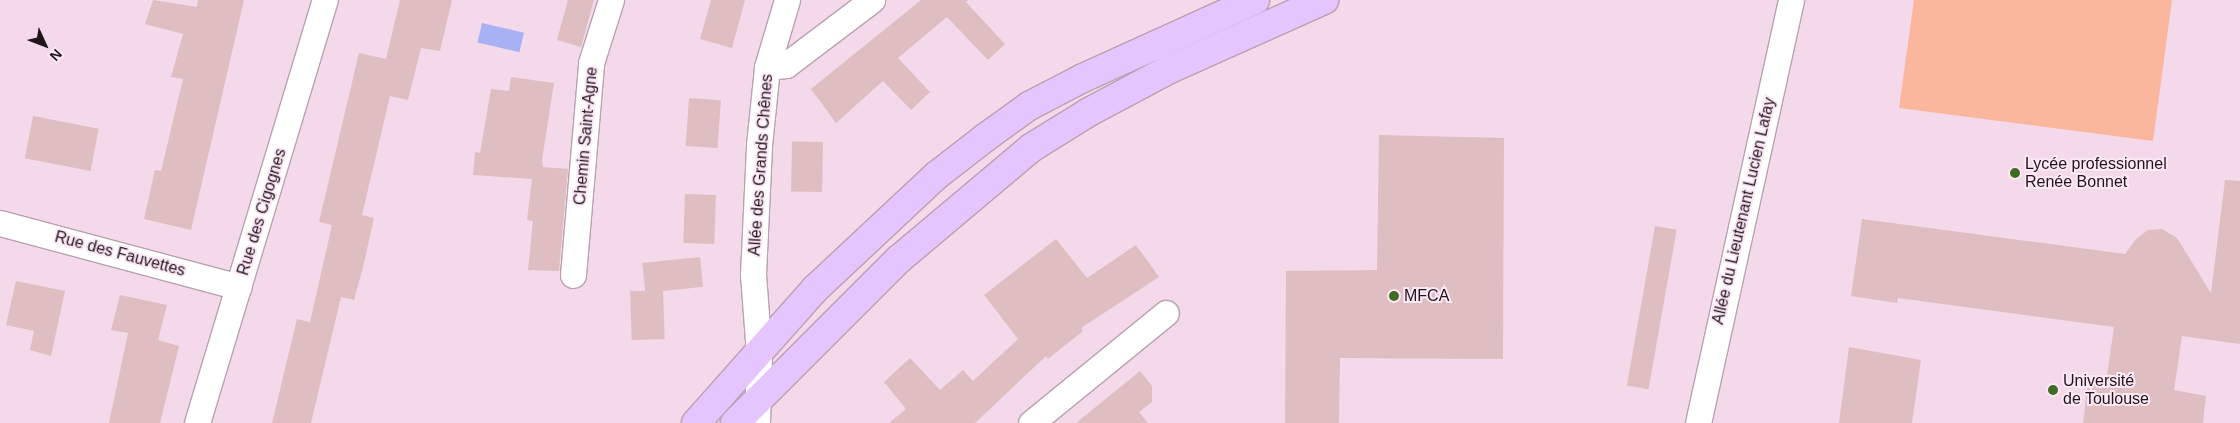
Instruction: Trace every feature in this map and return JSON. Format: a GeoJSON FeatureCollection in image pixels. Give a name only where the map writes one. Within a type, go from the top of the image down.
{"type":"FeatureCollection","features":[{"type":"Feature","properties":{"kind":"main road"},"geometry":{"type":"LineString","coordinates":[[696,423],[760,354],[815,289],[936,175],[986,137],[1029,106],[1083,78],[1256,0]]}},
{"type":"Feature","properties":{"kind":"main road"},"geometry":{"type":"LineString","coordinates":[[735,423],[758,411],[898,260],[1031,148],[1089,112],[1170,69],[1324,0]]}},
{"type":"Feature","properties":{"kind":"street","name":"Rue des Cigognes"},"geometry":{"type":"LineString","coordinates":[[197,423],[325,0]]}},
{"type":"Feature","properties":{"kind":"street","name":"Chemin Saint-Agne"},"geometry":{"type":"LineString","coordinates":[[573,276],[592,63],[611,0]]}},
{"type":"Feature","properties":{"kind":"street","name":"Allée des Grands Chênes"},"geometry":{"type":"LineString","coordinates":[[758,411],[760,354],[753,274],[754,206],[767,67],[787,0]]}},
{"type":"Feature","properties":{"kind":"street"},"geometry":{"type":"LineString","coordinates":[[767,67],[786,65],[872,0]]}},
{"type":"Feature","properties":{"kind":"street","name":"Allée du Lieutenant Lucien Lafay"},"geometry":{"type":"LineString","coordinates":[[1698,423],[1791,0]]}},
{"type":"Feature","properties":{"kind":"street","name":"Rue des Fauvettes"},"geometry":{"type":"LineString","coordinates":[[0,223],[239,287]]}},
{"type":"Feature","properties":{"kind":"street"},"geometry":{"type":"LineString","coordinates":[[1031,423],[1166,313]]}},
{"type":"Feature","properties":{"kind":"shaded area"},"geometry":{"type":"Polygon","coordinates":[[[1914,0],[2172,0],[2153,141],[1899,108],[1914,0]]]}},
{"type":"Feature","properties":{"kind":"water"},"geometry":{"type":"Polygon","coordinates":[[[482,23],[524,33],[519,52],[478,42],[482,23]]]}},
{"type":"Feature","properties":{"kind":"building"},"geometry":{"type":"Polygon","coordinates":[[[153,0],[197,7],[198,0],[244,0],[191,230],[144,219],[155,170],[161,171],[183,79],[171,77],[183,34],[145,24],[153,0]]]}},
{"type":"Feature","properties":{"kind":"building"},"geometry":{"type":"Polygon","coordinates":[[[400,0],[452,0],[440,51],[421,48],[408,100],[390,96],[362,215],[374,218],[363,267],[354,300],[341,297],[311,423],[272,423],[297,319],[310,322],[332,225],[319,222],[359,53],[386,59],[400,0]]]}},
{"type":"Feature","properties":{"kind":"building"},"geometry":{"type":"Polygon","coordinates":[[[568,0],[594,0],[581,47],[557,40],[568,0]]]}},
{"type":"Feature","properties":{"kind":"building"},"geometry":{"type":"Polygon","coordinates":[[[711,0],[745,0],[732,48],[700,39],[711,0]]]}},
{"type":"Feature","properties":{"kind":"building"},"geometry":{"type":"Polygon","coordinates":[[[921,0],[968,0],[966,2],[1005,44],[988,60],[947,17],[898,58],[930,92],[911,110],[883,81],[836,123],[811,89],[921,0]]]}},
{"type":"Feature","properties":{"kind":"building"},"geometry":{"type":"Polygon","coordinates":[[[511,77],[554,83],[542,160],[543,167],[568,169],[559,271],[528,270],[533,221],[527,220],[532,179],[473,175],[475,152],[480,153],[491,89],[509,91],[511,77]]]}},
{"type":"Feature","properties":{"kind":"building"},"geometry":{"type":"Polygon","coordinates":[[[689,98],[721,100],[718,148],[686,146],[689,98]]]}},
{"type":"Feature","properties":{"kind":"building"},"geometry":{"type":"Polygon","coordinates":[[[33,116],[99,129],[91,171],[25,158],[33,116]]]}},
{"type":"Feature","properties":{"kind":"building","name":"MFCA"},"geometry":{"type":"Polygon","coordinates":[[[1379,135],[1504,138],[1503,359],[1340,358],[1339,423],[1285,423],[1286,271],[1377,270],[1379,135]]]}},
{"type":"Feature","properties":{"kind":"building"},"geometry":{"type":"Polygon","coordinates":[[[792,141],[823,142],[822,192],[791,191],[792,141]]]}},
{"type":"Feature","properties":{"kind":"building"},"geometry":{"type":"Polygon","coordinates":[[[2225,180],[2240,181],[2240,344],[2182,336],[2174,390],[2206,396],[2203,423],[2083,423],[2088,381],[2106,382],[2114,327],[1898,298],[1897,303],[1851,296],[1862,219],[2125,254],[2136,239],[2148,230],[2162,229],[2177,238],[2211,293],[2225,180]]]}},
{"type":"Feature","properties":{"kind":"building"},"geometry":{"type":"Polygon","coordinates":[[[685,194],[716,195],[714,244],[683,243],[685,194]]]}},
{"type":"Feature","properties":{"kind":"building"},"geometry":{"type":"Polygon","coordinates":[[[1655,226],[1677,230],[1649,389],[1627,386],[1655,226]]]}},
{"type":"Feature","properties":{"kind":"building"},"geometry":{"type":"Polygon","coordinates":[[[1056,239],[1087,278],[1136,245],[1159,277],[1081,328],[1083,331],[1048,359],[1046,356],[975,423],[889,423],[906,409],[884,382],[910,358],[940,390],[963,370],[973,381],[1018,339],[984,295],[1056,239]]]}},
{"type":"Feature","properties":{"kind":"building"},"geometry":{"type":"Polygon","coordinates":[[[700,257],[703,287],[645,293],[642,263],[700,257]]]}},
{"type":"Feature","properties":{"kind":"building"},"geometry":{"type":"Polygon","coordinates":[[[16,281],[65,291],[51,356],[30,350],[34,331],[6,325],[16,281]]]}},
{"type":"Feature","properties":{"kind":"building"},"geometry":{"type":"Polygon","coordinates":[[[663,290],[665,339],[632,340],[630,291],[663,290]]]}},
{"type":"Feature","properties":{"kind":"building"},"geometry":{"type":"Polygon","coordinates":[[[120,295],[167,305],[158,340],[179,346],[160,423],[109,423],[128,333],[111,330],[120,295]]]}},
{"type":"Feature","properties":{"kind":"building"},"geometry":{"type":"Polygon","coordinates":[[[1849,347],[1921,360],[1912,423],[1839,423],[1849,347]]]}},
{"type":"Feature","properties":{"kind":"building"},"geometry":{"type":"Polygon","coordinates":[[[1140,371],[1152,386],[1152,402],[1139,412],[1148,423],[1076,423],[1140,371]]]}},
{"type":"Feature","properties":{"kind":"place","name":"Lycée professionnel Renée Bonnet"},"geometry":{"type":"Point","coordinates":[2015,173]}},
{"type":"Feature","properties":{"kind":"place","name":"MFCA"},"geometry":{"type":"Point","coordinates":[1394,296]}},
{"type":"Feature","properties":{"kind":"place","name":"Université de Toulouse"},"geometry":{"type":"Point","coordinates":[2053,390]}}]}
